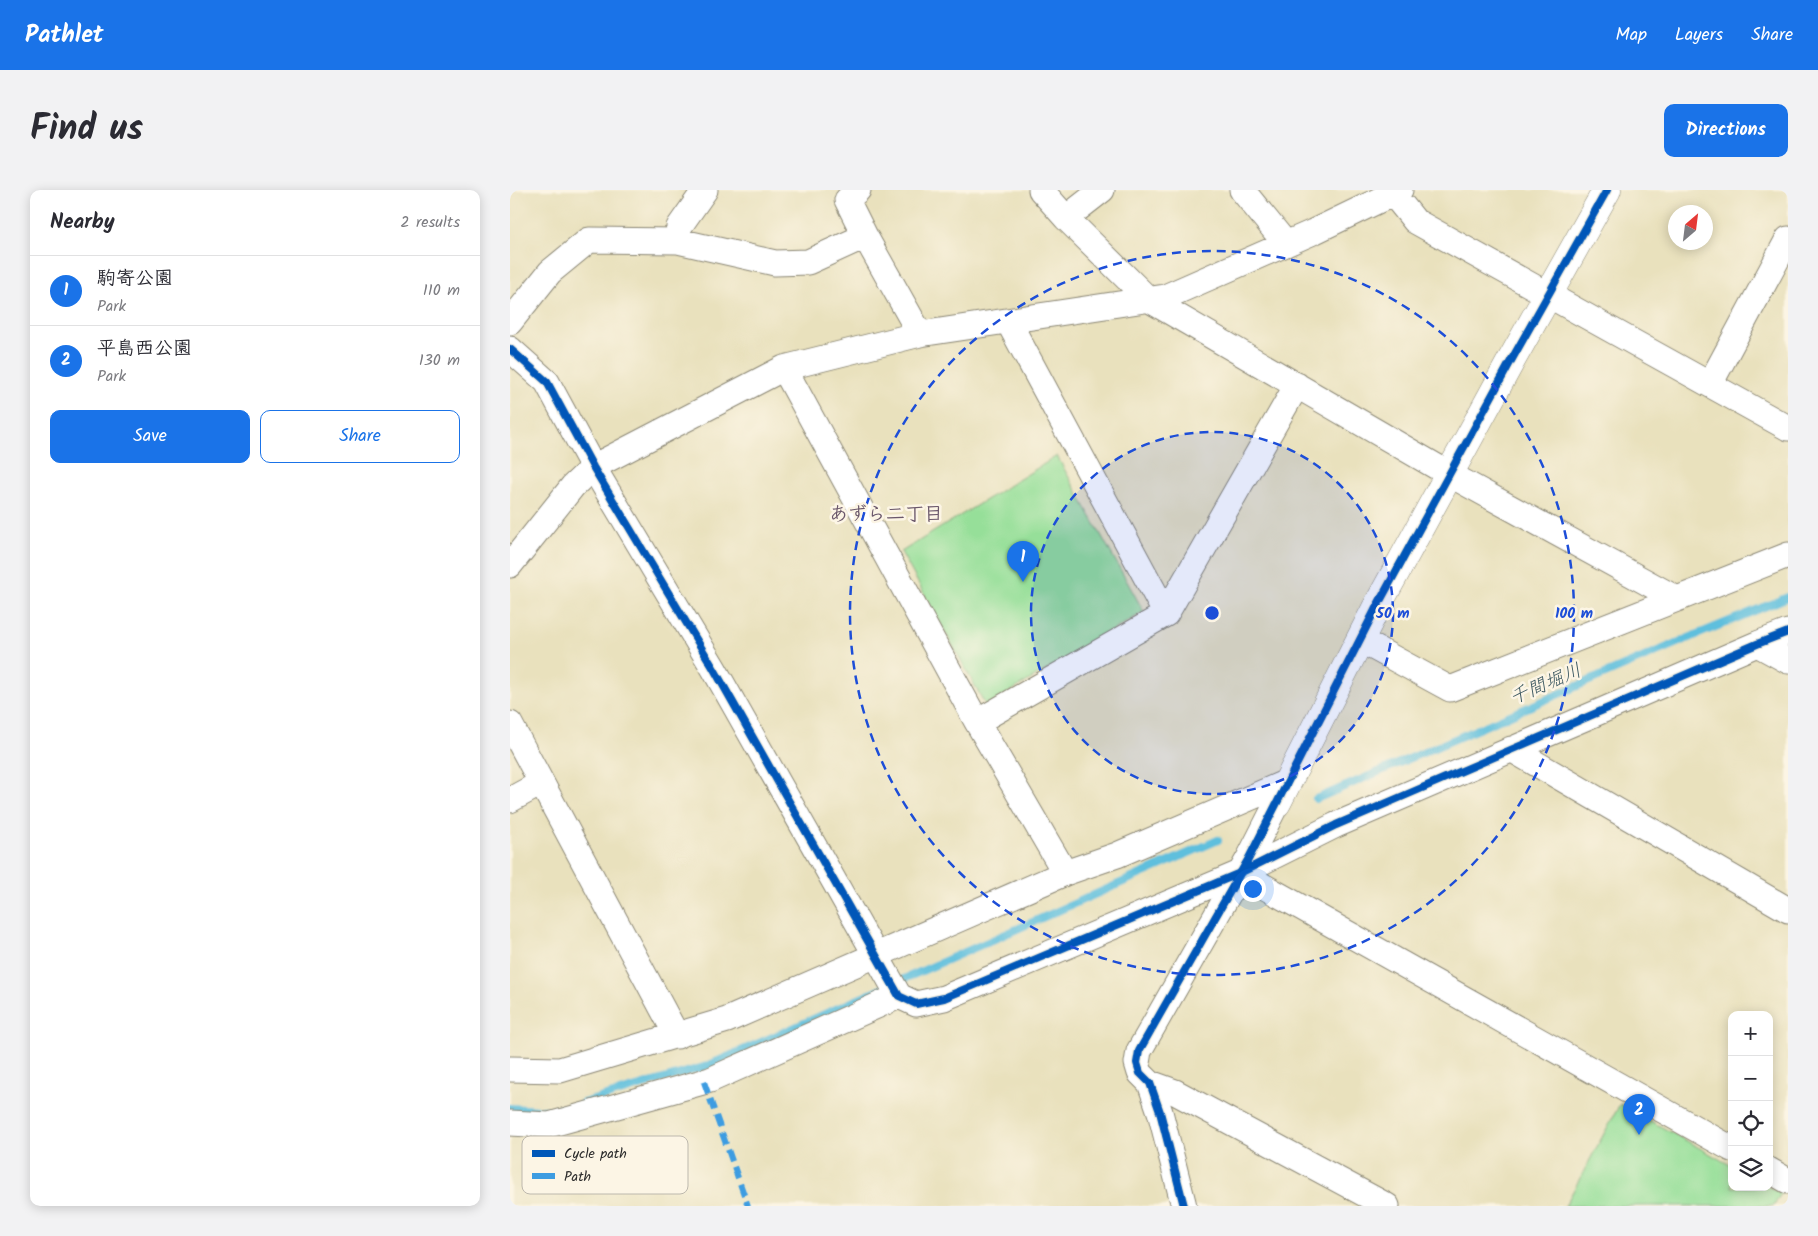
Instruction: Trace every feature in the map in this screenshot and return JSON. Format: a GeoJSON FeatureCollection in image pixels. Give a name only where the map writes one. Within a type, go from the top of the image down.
{"type":"FeatureCollection","features":[{"type":"Feature","properties":{"kind":"street"},"geometry":{"type":"LineString","coordinates":[[678,241],[679,227],[704,190]]}},
{"type":"Feature","properties":{"kind":"street"},"geometry":{"type":"LineString","coordinates":[[858,190],[848,200],[865,236],[920,334]]}},
{"type":"Feature","properties":{"kind":"street"},"geometry":{"type":"LineString","coordinates":[[1041,190],[1066,218],[1148,300],[1449,474],[1677,599]]}},
{"type":"Feature","properties":{"kind":"street"},"geometry":{"type":"LineString","coordinates":[[1066,218],[1102,190]]}},
{"type":"Feature","properties":{"kind":"street"},"geometry":{"type":"LineString","coordinates":[[1242,190],[1286,244]]}},
{"type":"Feature","properties":{"kind":"street"},"geometry":{"type":"LineString","coordinates":[[1387,1206],[1174,1092],[1150,1083],[1140,1073],[1137,1063],[1139,1051],[1240,873],[1360,640],[1449,474],[1607,190]]}},
{"type":"Feature","properties":{"kind":"street"},"geometry":{"type":"LineString","coordinates":[[513,554],[573,486],[593,467],[784,368],[920,334],[1165,297],[1286,244],[1394,191],[1416,221],[1788,428]]}},
{"type":"Feature","properties":{"kind":"street"},"geometry":{"type":"LineString","coordinates":[[510,322],[550,272],[589,240],[678,241],[775,263],[808,262],[865,236]]}},
{"type":"Feature","properties":{"kind":"street"},"geometry":{"type":"LineString","coordinates":[[1710,384],[1788,239]]}},
{"type":"Feature","properties":{"kind":"street"},"geometry":{"type":"LineString","coordinates":[[1008,321],[1166,614]]}},
{"type":"Feature","properties":{"kind":"street"},"geometry":{"type":"LineString","coordinates":[[510,349],[547,382],[593,467],[714,668],[898,994],[916,1004],[944,998],[1240,873],[1336,825],[1788,632]]}},
{"type":"Feature","properties":{"kind":"street"},"geometry":{"type":"LineString","coordinates":[[784,368],[977,722],[1065,873]]}},
{"type":"Feature","properties":{"kind":"street"},"geometry":{"type":"LineString","coordinates":[[977,722],[1166,614],[1297,385]]}},
{"type":"Feature","properties":{"kind":"street"},"geometry":{"type":"LineString","coordinates":[[1360,640],[1450,689],[1788,555]]}},
{"type":"Feature","properties":{"kind":"street"},"geometry":{"type":"LineString","coordinates":[[1757,644],[1788,661]]}},
{"type":"Feature","properties":{"kind":"street"},"geometry":{"type":"LineString","coordinates":[[510,724],[678,1036]]}},
{"type":"Feature","properties":{"kind":"street"},"geometry":{"type":"LineString","coordinates":[[1511,749],[1788,910]]}},
{"type":"Feature","properties":{"kind":"street"},"geometry":{"type":"LineString","coordinates":[[510,800],[541,783]]}},
{"type":"Feature","properties":{"kind":"street"},"geometry":{"type":"LineString","coordinates":[[510,1069],[560,1070],[727,1020],[879,961],[1065,873],[1118,855],[1282,792]]}},
{"type":"Feature","properties":{"kind":"street"},"geometry":{"type":"LineString","coordinates":[[1240,873],[1728,1147]]}},
{"type":"Feature","properties":{"kind":"street"},"geometry":{"type":"LineString","coordinates":[[510,1123],[549,1125],[710,1080],[898,994]]}},
{"type":"Feature","properties":{"kind":"street"},"geometry":{"type":"LineString","coordinates":[[1150,1083],[1160,1112],[1184,1206]]}},
{"type":"Feature","properties":{"kind":"street"},"geometry":{"type":"LineString","coordinates":[[1773,1172],[1788,1181]]}},
{"type":"Feature","properties":{"kind":"green space"},"geometry":{"type":"Polygon","coordinates":[[[1057,456],[1144,612],[986,706],[901,552],[1057,456]]]}},
{"type":"Feature","properties":{"kind":"green space"},"geometry":{"type":"Polygon","coordinates":[[[1620,1104],[1728,1164],[1728,1191],[1773,1191],[1773,1189],[1781,1193],[1774,1206],[1565,1206],[1620,1104]]]}},
{"type":"Feature","properties":{"kind":"waterway","name":"千間堀川"},"geometry":{"type":"LineString","coordinates":[[1316,799],[1788,597]]}},
{"type":"Feature","properties":{"kind":"waterway"},"geometry":{"type":"LineString","coordinates":[[583,1103],[707,1066],[1218,840]]}},
{"type":"Feature","properties":{"kind":"waterway"},"geometry":{"type":"LineString","coordinates":[[510,1108],[554,1111],[560,1109]]}},
{"type":"Feature","properties":{"kind":"marked path"},"geometry":{"type":"LineString","coordinates":[[704,1082],[748,1206]]}},
{"type":"Feature","properties":{"kind":"cycle path"},"geometry":{"type":"LineString","coordinates":[[1184,1206],[1160,1112],[1150,1083],[1140,1073],[1137,1063],[1139,1051],[1249,858],[1375,610],[1607,190]]}},
{"type":"Feature","properties":{"kind":"cycle path"},"geometry":{"type":"LineString","coordinates":[[510,349],[547,382],[593,467],[714,669],[899,996],[916,1004],[944,998],[1240,873],[1336,825],[1788,632]]}},
{"type":"Feature","properties":{"kind":"place","name":"駒寄公園"},"geometry":{"type":"Point","coordinates":[1023,582]}},
{"type":"Feature","properties":{"kind":"place","name":"平島西公園"},"geometry":{"type":"Point","coordinates":[1639,1135]}},
{"type":"Feature","properties":{"kind":"district","name":"あずら二丁目"},"geometry":{"type":"Point","coordinates":[886,513]}}]}
